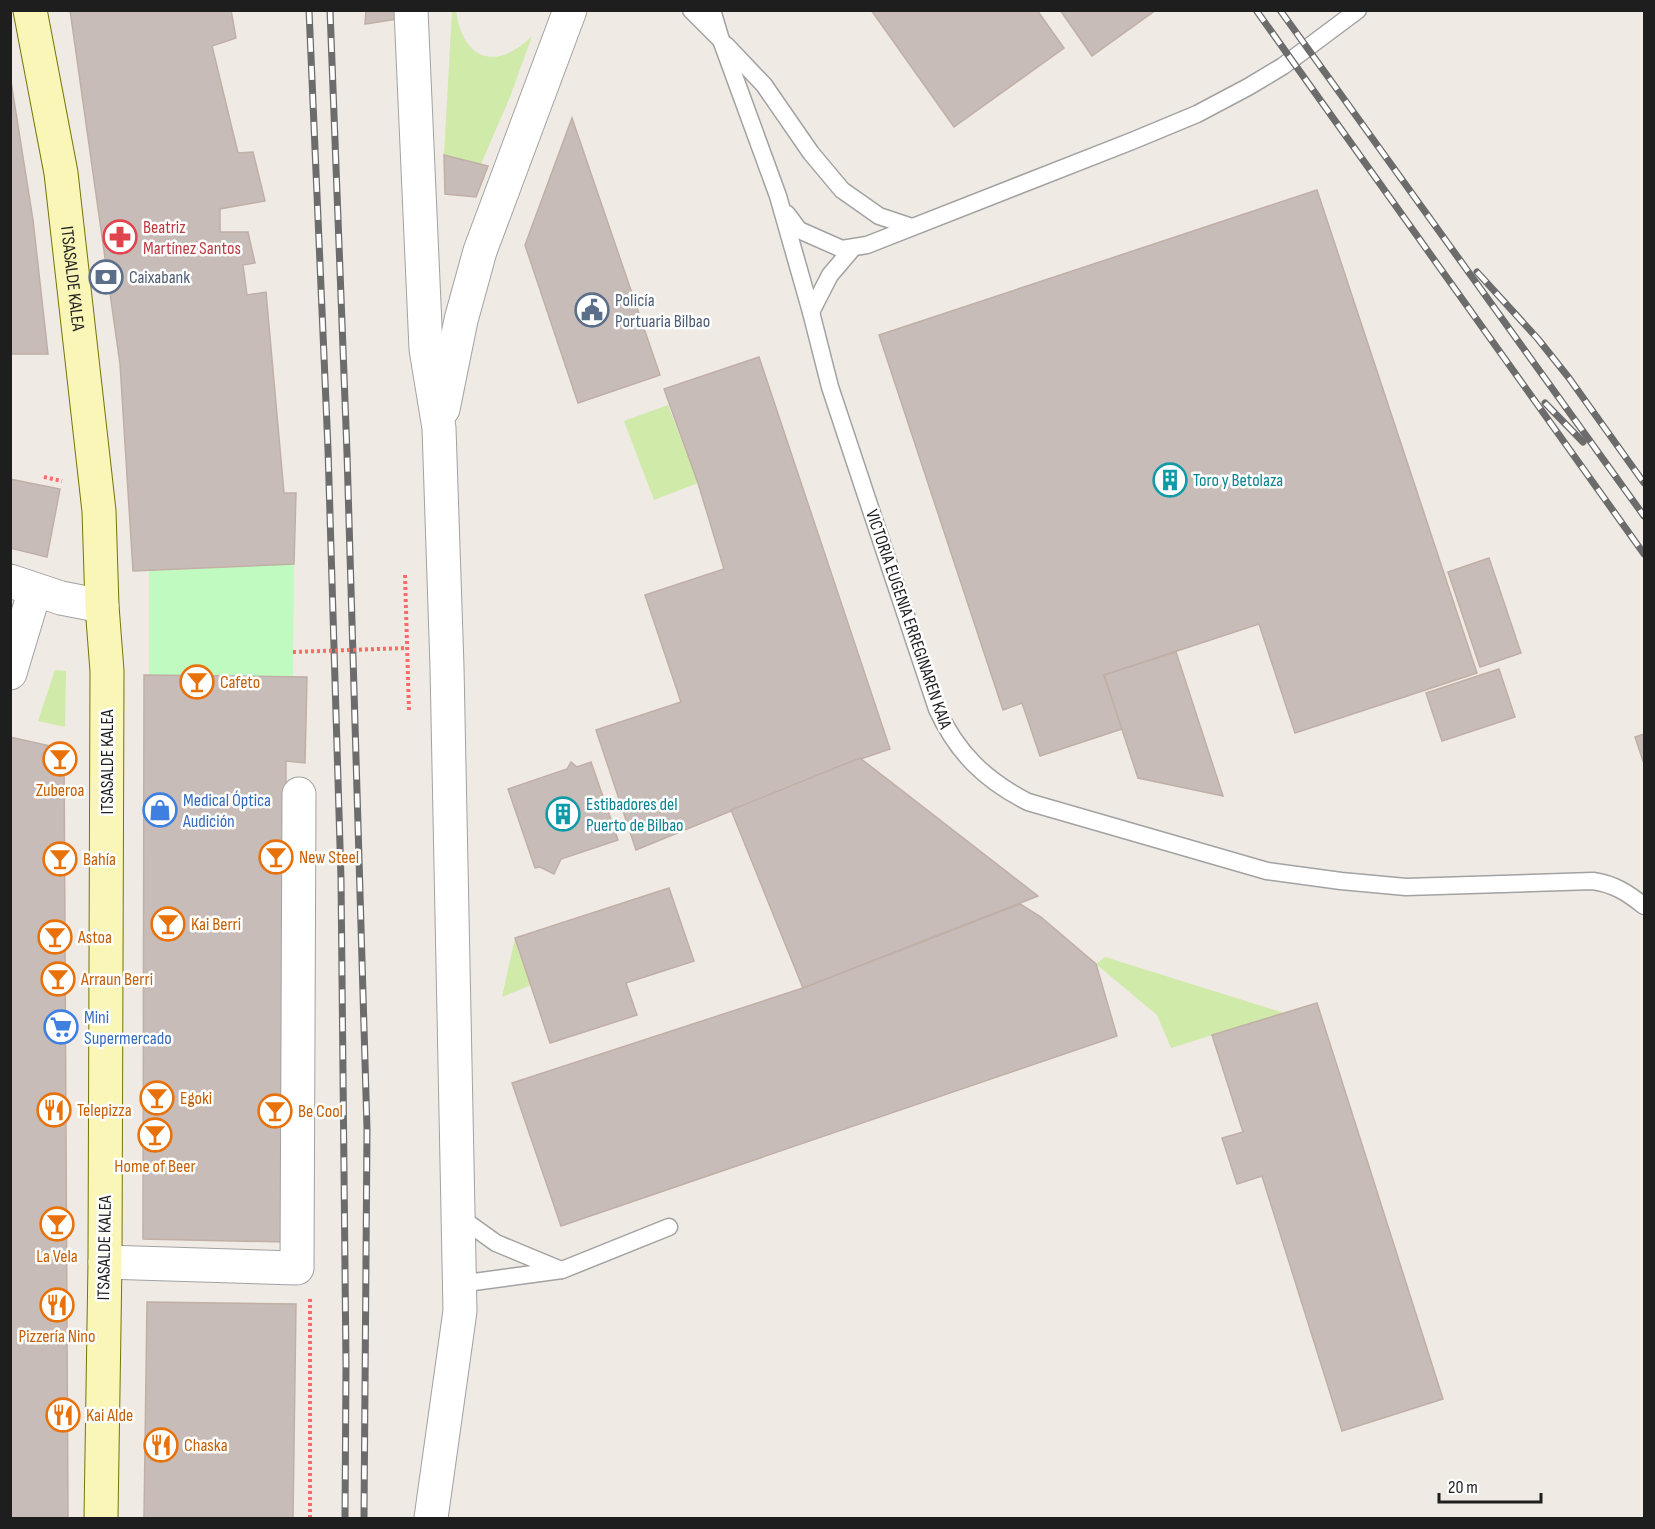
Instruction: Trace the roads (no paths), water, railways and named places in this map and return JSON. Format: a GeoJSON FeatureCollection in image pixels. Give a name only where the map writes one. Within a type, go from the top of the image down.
{"type":"FeatureCollection","features":[{"type":"Feature","properties":{"kind":"street","name":"ITSASALDE KALEA"},"geometry":{"type":"LineString","coordinates":[[30,10],[61,173],[99,511],[107,671],[105,1262],[101,1518]]}},
{"type":"Feature","properties":{"kind":"street"},"geometry":{"type":"LineString","coordinates":[[411,10],[426,349],[439,428],[447,679],[459,1298],[432,1518]]}},
{"type":"Feature","properties":{"kind":"street"},"geometry":{"type":"LineString","coordinates":[[439,428],[461,320],[480,251],[570,10]]}},
{"type":"Feature","properties":{"kind":"street"},"geometry":{"type":"LineString","coordinates":[[10,673],[23,586],[61,598],[102,606]]}},
{"type":"Feature","properties":{"kind":"street"},"geometry":{"type":"LineString","coordinates":[[105,1262],[297,1268],[299,794]]}},
{"type":"Feature","properties":{"kind":"lane","name":"VICTORIA EUGENIA ERREGINAREN KAIA"},"geometry":{"type":"LineString","coordinates":[[691,10],[721,40]]}},
{"type":"Feature","properties":{"kind":"lane","name":"VICTORIA EUGENIA ERREGINAREN KAIA"},"geometry":{"type":"LineString","coordinates":[[712,10],[791,238],[830,387],[937,709],[947,731],[982,772],[1005,790],[1028,802],[1267,871],[1406,887],[1609,883],[1626,892],[1644,906]]}},
{"type":"Feature","properties":{"kind":"lane"},"geometry":{"type":"LineString","coordinates":[[779,204],[799,231],[842,249],[853,248],[1121,146],[1197,114],[1283,66],[1358,10]]}},
{"type":"Feature","properties":{"kind":"lane"},"geometry":{"type":"LineString","coordinates":[[721,40],[764,85],[811,153],[842,190],[879,216],[912,227]]}},
{"type":"Feature","properties":{"kind":"lane"},"geometry":{"type":"LineString","coordinates":[[811,312],[830,275],[853,248]]}},
{"type":"Feature","properties":{"kind":"lane"},"geometry":{"type":"LineString","coordinates":[[457,1215],[496,1243],[561,1270]]}},
{"type":"Feature","properties":{"kind":"lane"},"geometry":{"type":"LineString","coordinates":[[459,1298],[561,1270],[669,1227]]}},
{"type":"Feature","properties":{"kind":"railway"},"geometry":{"type":"LineString","coordinates":[[309,10],[328,449],[341,879],[346,1365],[345,1518]]}},
{"type":"Feature","properties":{"kind":"railway"},"geometry":{"type":"LineString","coordinates":[[330,10],[347,453],[367,1129],[364,1518]]}},
{"type":"Feature","properties":{"kind":"railway"},"geometry":{"type":"LineString","coordinates":[[1256,10],[1644,554]]}},
{"type":"Feature","properties":{"kind":"railway"},"geometry":{"type":"LineString","coordinates":[[1280,10],[1644,516]]}},
{"type":"Feature","properties":{"kind":"railway"},"geometry":{"type":"LineString","coordinates":[[1477,272],[1538,339],[1569,378],[1644,483]]}},
{"type":"Feature","properties":{"kind":"railway"},"geometry":{"type":"LineString","coordinates":[[1545,403],[1583,442]]}},
{"type":"Feature","properties":{"kind":"place","name":"Beatriz Martínez Santos"},"geometry":{"type":"Point","coordinates":[120,237]}},
{"type":"Feature","properties":{"kind":"place","name":"Caixabank"},"geometry":{"type":"Point","coordinates":[106,277]}},
{"type":"Feature","properties":{"kind":"place","name":"Policía Portuaria Bilbao"},"geometry":{"type":"Point","coordinates":[592,310]}},
{"type":"Feature","properties":{"kind":"place","name":"Toro y Betolaza"},"geometry":{"type":"Point","coordinates":[1170,480]}},
{"type":"Feature","properties":{"kind":"place","name":"Cafeto"},"geometry":{"type":"Point","coordinates":[197,682]}},
{"type":"Feature","properties":{"kind":"place","name":"Zuberoa"},"geometry":{"type":"Point","coordinates":[60,759]}},
{"type":"Feature","properties":{"kind":"place","name":"Medical Óptica Audición"},"geometry":{"type":"Point","coordinates":[160,810]}},
{"type":"Feature","properties":{"kind":"place","name":"Estibadores del Puerto de Bilbao"},"geometry":{"type":"Point","coordinates":[563,814]}},
{"type":"Feature","properties":{"kind":"place","name":"New Steel"},"geometry":{"type":"Point","coordinates":[276,857]}},
{"type":"Feature","properties":{"kind":"place","name":"Bahía"},"geometry":{"type":"Point","coordinates":[60,859]}},
{"type":"Feature","properties":{"kind":"place","name":"Kai Berri"},"geometry":{"type":"Point","coordinates":[168,924]}},
{"type":"Feature","properties":{"kind":"place","name":"Astoa"},"geometry":{"type":"Point","coordinates":[55,937]}},
{"type":"Feature","properties":{"kind":"place","name":"Arraun Berri"},"geometry":{"type":"Point","coordinates":[58,979]}},
{"type":"Feature","properties":{"kind":"place","name":"Mini Supermercado"},"geometry":{"type":"Point","coordinates":[61,1027]}},
{"type":"Feature","properties":{"kind":"place","name":"Egoki"},"geometry":{"type":"Point","coordinates":[157,1098]}},
{"type":"Feature","properties":{"kind":"place","name":"Telepizza"},"geometry":{"type":"Point","coordinates":[54,1110]}},
{"type":"Feature","properties":{"kind":"place","name":"Be Cool"},"geometry":{"type":"Point","coordinates":[275,1111]}},
{"type":"Feature","properties":{"kind":"place","name":"Home of Beer"},"geometry":{"type":"Point","coordinates":[155,1135]}},
{"type":"Feature","properties":{"kind":"place","name":"La Vela"},"geometry":{"type":"Point","coordinates":[57,1224]}},
{"type":"Feature","properties":{"kind":"place","name":"Pizzería Nino"},"geometry":{"type":"Point","coordinates":[57,1305]}},
{"type":"Feature","properties":{"kind":"place","name":"Kai Alde"},"geometry":{"type":"Point","coordinates":[63,1415]}},
{"type":"Feature","properties":{"kind":"place","name":"Chaska"},"geometry":{"type":"Point","coordinates":[161,1445]}}]}
